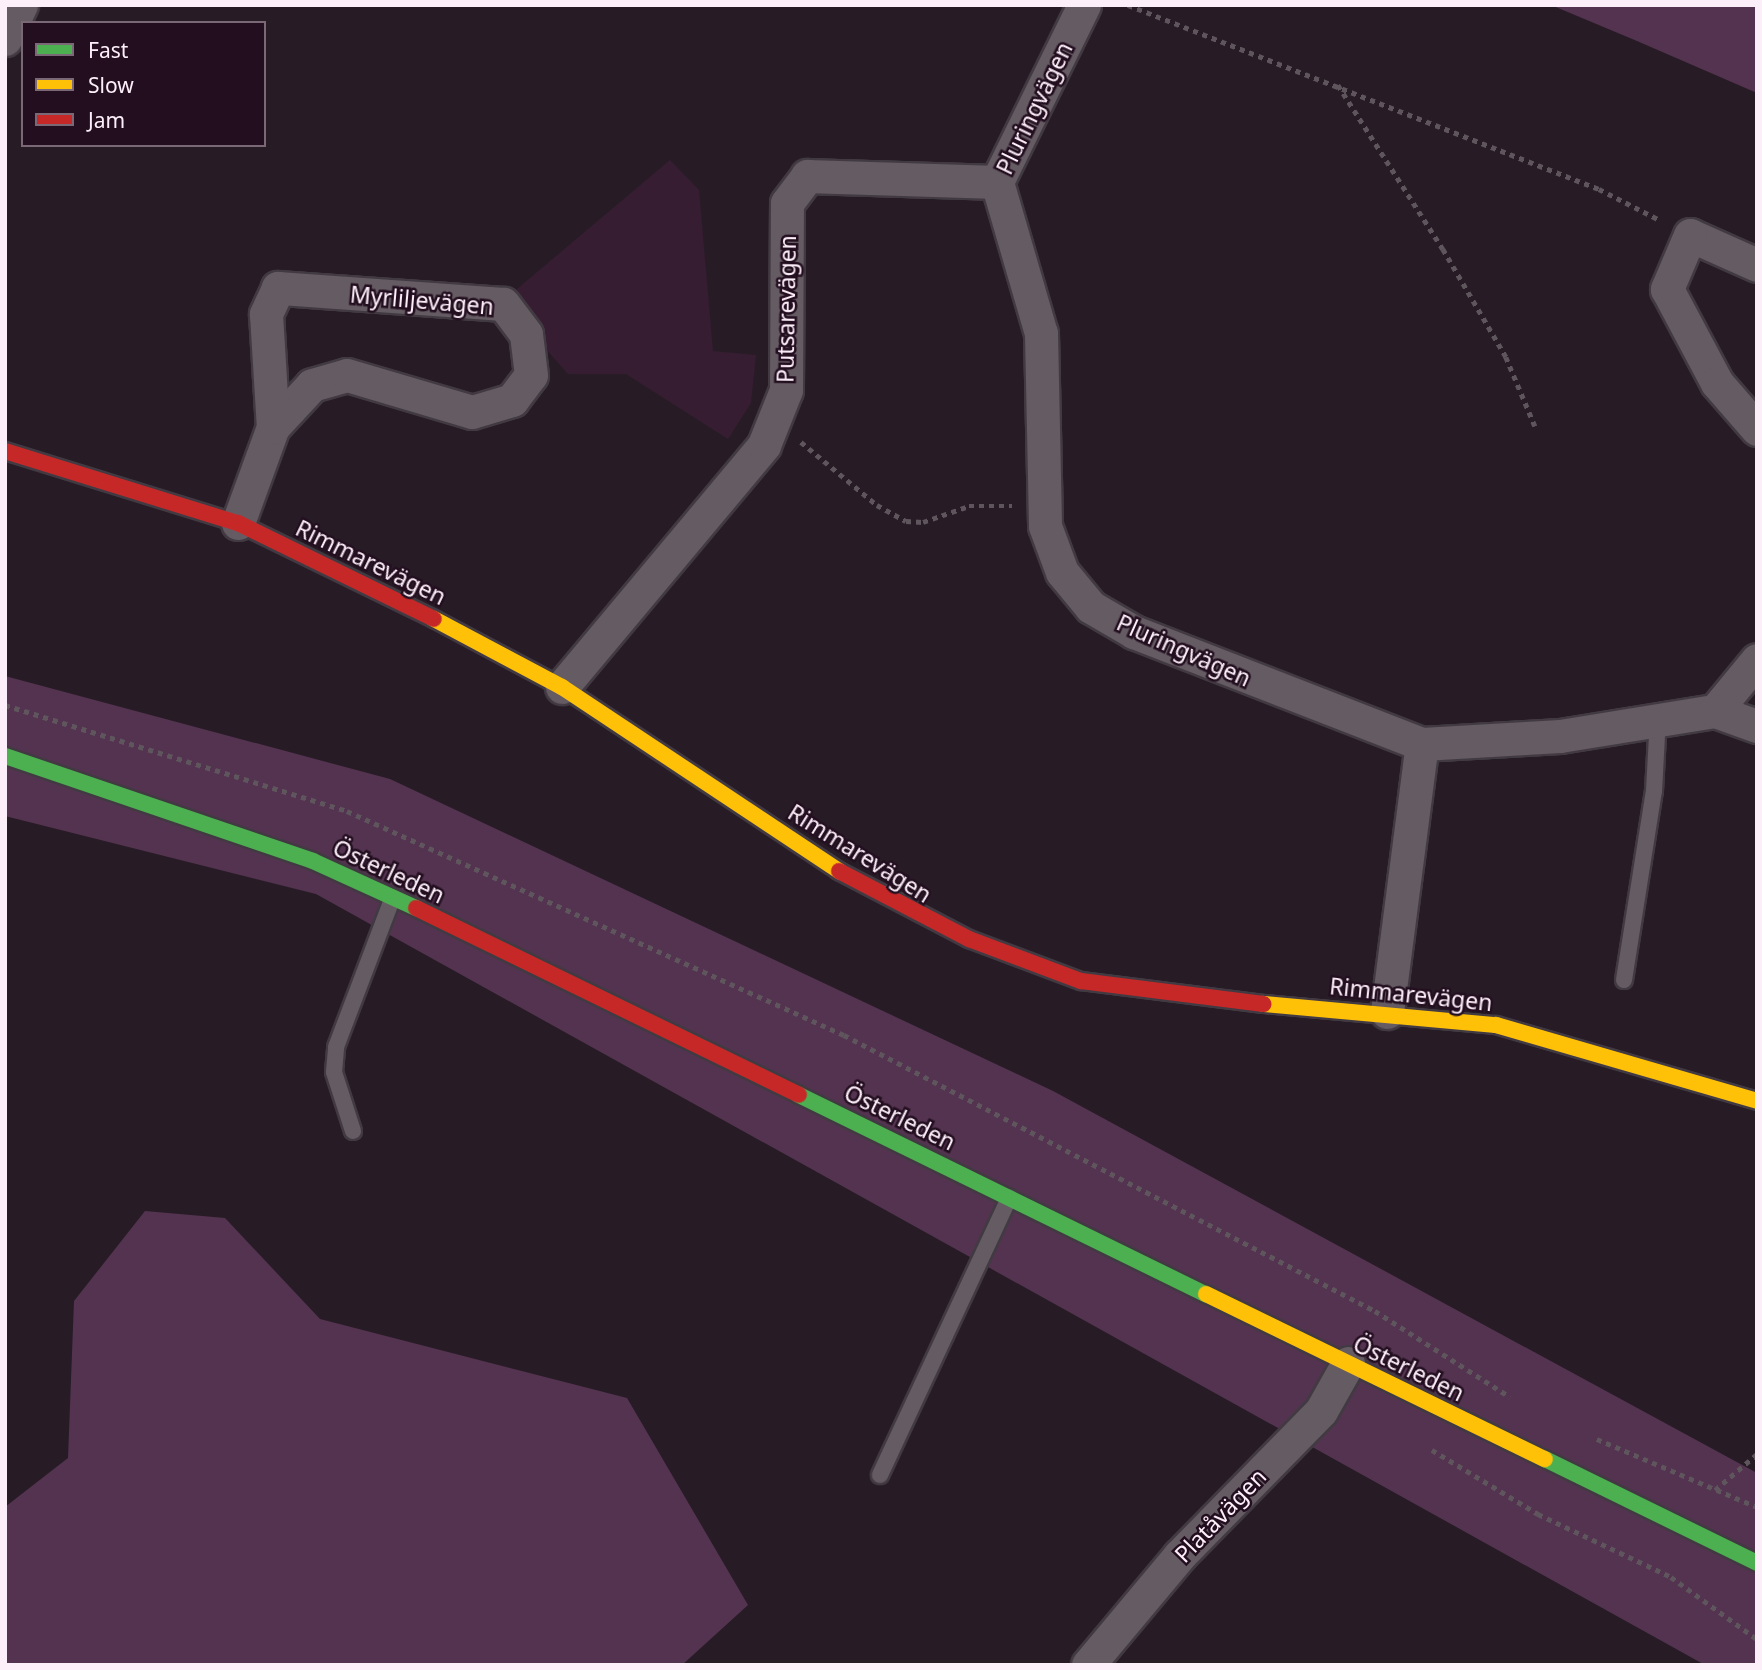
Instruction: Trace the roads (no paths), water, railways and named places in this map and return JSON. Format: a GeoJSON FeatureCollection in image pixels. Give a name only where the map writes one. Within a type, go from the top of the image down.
{"type":"FeatureCollection","features":[{"type":"Feature","properties":{"kind":"street"},"geometry":{"type":"LineString","coordinates":[[5,39],[21,5]]}},
{"type":"Feature","properties":{"kind":"street","name":"Pluringvägen"},"geometry":{"type":"LineString","coordinates":[[1084,5],[997,182],[1041,333],[1044,506],[1062,572],[1091,607],[1147,637],[1422,744],[1560,736],[1658,718],[1715,711]]}},
{"type":"Feature","properties":{"kind":"street","name":"Putsarevägen"},"geometry":{"type":"LineString","coordinates":[[562,687],[764,445],[786,390],[787,203],[807,176],[997,182]]}},
{"type":"Feature","properties":{"kind":"street"},"geometry":{"type":"LineString","coordinates":[[1757,265],[1690,235],[1667,289],[1717,383],[1757,429]]}},
{"type":"Feature","properties":{"kind":"street","name":"Myrliljevägen"},"geometry":{"type":"LineString","coordinates":[[238,523],[273,427],[313,385],[347,376],[472,412],[513,400],[531,375],[526,334],[503,304],[278,288],[266,314],[273,427]]}},
{"type":"Feature","properties":{"kind":"street","name":"Rimmarevägen"},"geometry":{"type":"LineString","coordinates":[[5,451],[238,523],[562,687],[850,878],[969,939],[1080,981],[1139,992],[1387,1012],[1496,1025],[1757,1101]]}},
{"type":"Feature","properties":{"kind":"street"},"geometry":{"type":"LineString","coordinates":[[1757,660],[1715,711],[1757,726]]}},
{"type":"Feature","properties":{"kind":"street"},"geometry":{"type":"LineString","coordinates":[[1387,1012],[1422,744]]}},
{"type":"Feature","properties":{"kind":"street","name":"Österleden"},"geometry":{"type":"LineString","coordinates":[[5,756],[313,861],[393,897],[1757,1563]]}},
{"type":"Feature","properties":{"kind":"street","name":"Platåvägen"},"geometry":{"type":"LineString","coordinates":[[1088,1665],[1180,1556],[1321,1411],[1348,1363]]}},
{"type":"Feature","properties":{"kind":"lane"},"geometry":{"type":"LineString","coordinates":[[1624,980],[1654,791],[1658,718]]}},
{"type":"Feature","properties":{"kind":"lane"},"geometry":{"type":"LineString","coordinates":[[353,1130],[334,1072],[336,1047],[393,897]]}},
{"type":"Feature","properties":{"kind":"lane"},"geometry":{"type":"LineString","coordinates":[[880,1475],[1010,1196]]}}]}
